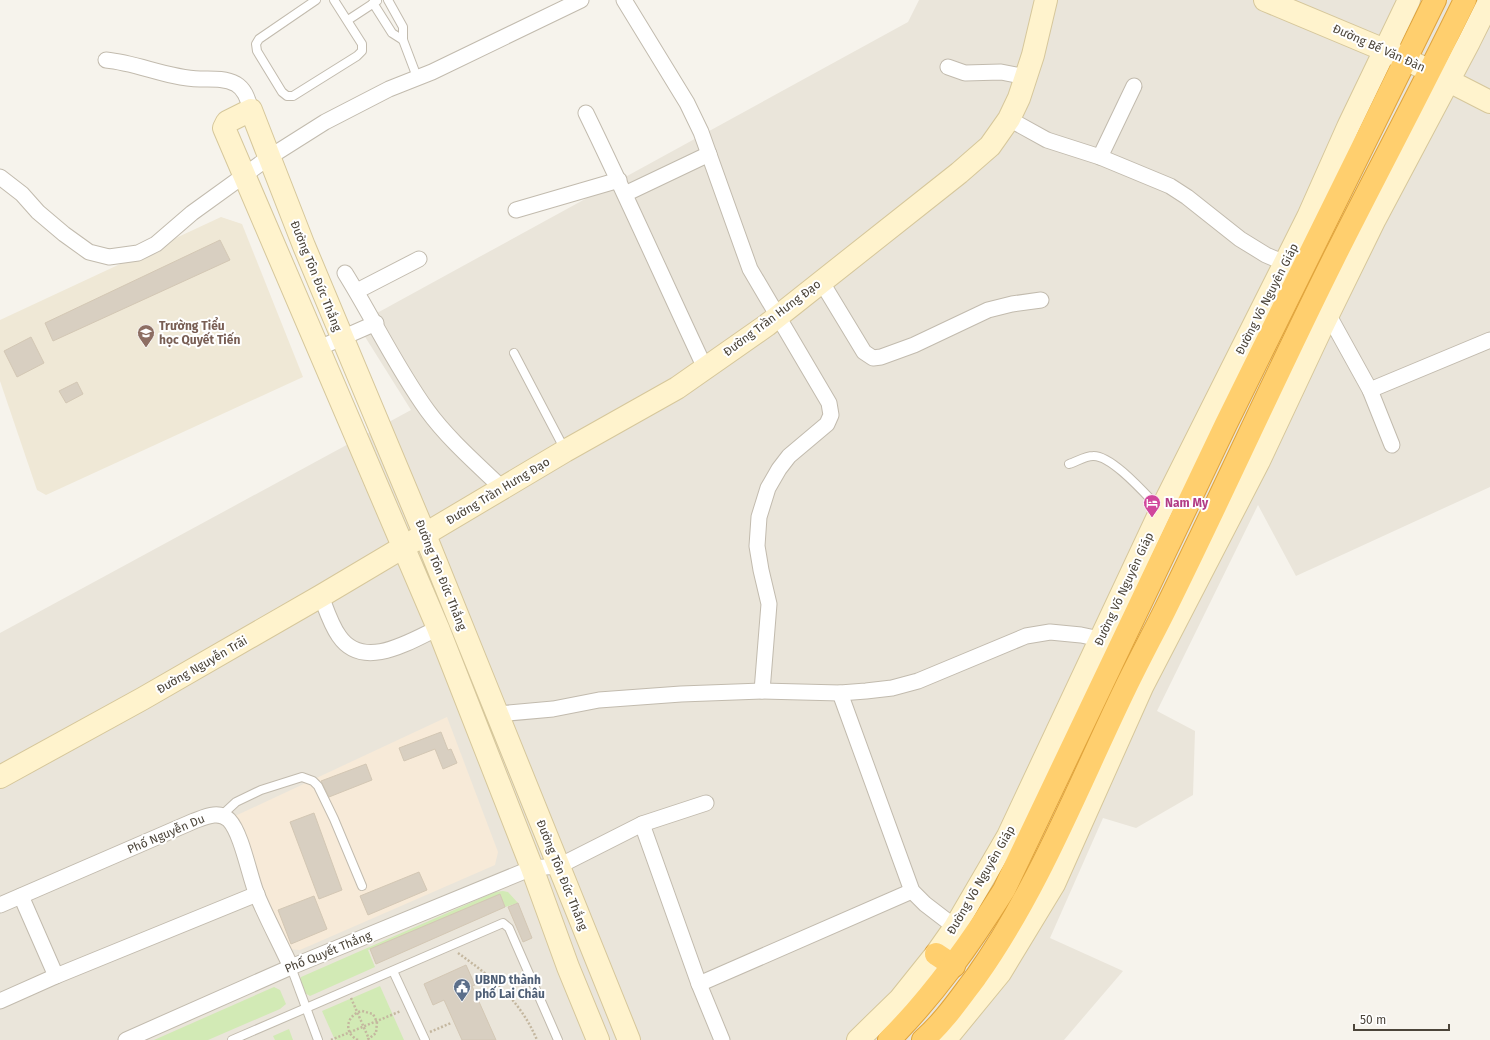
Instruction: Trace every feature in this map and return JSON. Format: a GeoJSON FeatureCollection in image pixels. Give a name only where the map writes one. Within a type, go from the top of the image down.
{"type":"FeatureCollection","features":[{"type":"Feature","properties":{"kind":"highway","name":"Đường Võ Nguyên Giáp"},"geometry":{"type":"LineString","coordinates":[[889,1040],[913,1016],[945,960],[1004,890],[1109,643],[1226,424],[1435,0]]}},
{"type":"Feature","properties":{"kind":"highway"},"geometry":{"type":"LineString","coordinates":[[923,1040],[959,1000],[993,968],[1015,917],[1037,879],[1126,688],[1166,609],[1285,356],[1362,201],[1440,75],[1465,0]]}},
{"type":"Feature","properties":{"kind":"street"},"geometry":{"type":"LineString","coordinates":[[0,177],[22,194],[38,212],[72,241],[89,252],[99,255],[118,257],[138,253],[156,244],[192,213],[244,177],[268,158],[350,108],[448,64],[581,0]]}},
{"type":"Feature","properties":{"kind":"street"},"geometry":{"type":"LineString","coordinates":[[624,0],[687,103],[701,132],[736,224],[750,269],[829,403],[831,414],[827,424],[789,456],[779,469],[768,488],[759,517],[757,546],[769,604],[762,691]]}},
{"type":"Feature","properties":{"kind":"street","name":"Đường Trần Hưng Đạo"},"geometry":{"type":"LineString","coordinates":[[402,549],[565,451],[677,388],[778,316],[990,146],[1009,119],[1026,77],[1033,55],[1046,0]]}},
{"type":"Feature","properties":{"kind":"street","name":"Đường Bế Văn Đàn"},"geometry":{"type":"LineString","coordinates":[[1266,0],[1406,59],[1440,75],[1490,102]]}},
{"type":"Feature","properties":{"kind":"street","name":"Đường Võ Nguyên Giáp"},"geometry":{"type":"LineString","coordinates":[[858,1040],[900,999],[945,960],[955,927],[1008,836],[1109,643],[1161,510],[1308,217],[1348,127],[1409,0]]}},
{"type":"Feature","properties":{"kind":"street"},"geometry":{"type":"LineString","coordinates":[[945,1040],[993,968],[1054,884],[1142,687],[1259,460],[1375,219],[1440,75],[1490,0]]}},
{"type":"Feature","properties":{"kind":"street"},"geometry":{"type":"LineString","coordinates":[[106,60],[123,62],[177,77],[229,81],[241,88],[246,95],[251,110]]}},
{"type":"Feature","properties":{"kind":"street"},"geometry":{"type":"LineString","coordinates":[[948,67],[965,73],[1001,72],[1026,77]]}},
{"type":"Feature","properties":{"kind":"street"},"geometry":{"type":"LineString","coordinates":[[1100,157],[1134,86]]}},
{"type":"Feature","properties":{"kind":"street","name":"Đường Tôn Đức Thắng"},"geometry":{"type":"LineString","coordinates":[[598,1040],[568,967],[532,868],[438,628],[402,549],[319,348],[224,128],[227,122],[251,110],[268,158],[341,338],[425,535],[629,1040]]}},
{"type":"Feature","properties":{"kind":"street"},"geometry":{"type":"LineString","coordinates":[[586,113],[622,187],[645,241],[705,368]]}},
{"type":"Feature","properties":{"kind":"street"},"geometry":{"type":"LineString","coordinates":[[1009,119],[1046,140],[1100,157],[1170,186],[1188,197],[1240,239],[1266,255],[1285,263]]}},
{"type":"Feature","properties":{"kind":"street"},"geometry":{"type":"LineString","coordinates":[[516,210],[622,187],[709,154]]}},
{"type":"Feature","properties":{"kind":"street"},"geometry":{"type":"LineString","coordinates":[[357,292],[419,259]]}},
{"type":"Feature","properties":{"kind":"street"},"geometry":{"type":"LineString","coordinates":[[345,273],[376,323],[414,391],[428,411],[451,438],[502,489]]}},
{"type":"Feature","properties":{"kind":"street"},"geometry":{"type":"LineString","coordinates":[[821,281],[864,352],[873,358],[881,357],[914,345],[988,310],[1012,304],[1041,300]]}},
{"type":"Feature","properties":{"kind":"street"},"geometry":{"type":"LineString","coordinates":[[1328,314],[1370,390],[1392,445]]}},
{"type":"Feature","properties":{"kind":"street"},"geometry":{"type":"LineString","coordinates":[[319,348],[376,323]]}},
{"type":"Feature","properties":{"kind":"street"},"geometry":{"type":"LineString","coordinates":[[1370,390],[1490,340]]}},
{"type":"Feature","properties":{"kind":"street","name":"Đường Nguyễn Trãi"},"geometry":{"type":"LineString","coordinates":[[0,777],[142,699],[402,549]]}},
{"type":"Feature","properties":{"kind":"street"},"geometry":{"type":"LineString","coordinates":[[321,596],[339,636],[346,645],[360,651],[374,653],[397,648],[438,628]]}},
{"type":"Feature","properties":{"kind":"street"},"geometry":{"type":"LineString","coordinates":[[498,714],[527,712],[599,700],[630,697],[762,691],[840,693],[892,688],[918,681],[1026,636],[1050,632],[1109,643]]}},
{"type":"Feature","properties":{"kind":"street"},"geometry":{"type":"LineString","coordinates":[[840,693],[912,891],[925,904],[955,927]]}},
{"type":"Feature","properties":{"kind":"street"},"geometry":{"type":"LineString","coordinates":[[559,866],[642,824],[706,803]]}},
{"type":"Feature","properties":{"kind":"street","name":"Phố Nguyễn Du"},"geometry":{"type":"LineString","coordinates":[[0,905],[200,819],[210,815],[222,815],[229,820],[236,832],[257,894],[291,967]]}},
{"type":"Feature","properties":{"kind":"street"},"geometry":{"type":"LineString","coordinates":[[642,824],[699,984],[722,1040]]}},
{"type":"Feature","properties":{"kind":"street","name":"Phố Quyết Thắng"},"geometry":{"type":"LineString","coordinates":[[126,1040],[291,967],[532,868],[559,866]]}},
{"type":"Feature","properties":{"kind":"street"},"geometry":{"type":"LineString","coordinates":[[699,984],[912,891]]}},
{"type":"Feature","properties":{"kind":"street"},"geometry":{"type":"LineString","coordinates":[[0,1001],[56,976],[257,894]]}},
{"type":"Feature","properties":{"kind":"street"},"geometry":{"type":"LineString","coordinates":[[21,896],[56,976]]}},
{"type":"Feature","properties":{"kind":"lane"},"geometry":{"type":"LineString","coordinates":[[316,0],[259,39],[256,44],[257,51],[282,92],[287,96],[293,96],[360,54],[362,44],[334,0]]}},
{"type":"Feature","properties":{"kind":"lane"},"geometry":{"type":"LineString","coordinates":[[388,0],[402,27],[403,40],[417,77]]}},
{"type":"Feature","properties":{"kind":"lane"},"geometry":{"type":"LineString","coordinates":[[348,20],[376,1],[392,33],[403,40]]}},
{"type":"Feature","properties":{"kind":"lane"},"geometry":{"type":"LineString","coordinates":[[514,353],[565,451]]}},
{"type":"Feature","properties":{"kind":"lane"},"geometry":{"type":"LineString","coordinates":[[1069,464],[1093,456],[1103,458],[1116,466],[1161,510]]}},
{"type":"Feature","properties":{"kind":"lane"},"geometry":{"type":"LineString","coordinates":[[222,815],[236,802],[261,790],[302,777],[313,781],[318,786],[334,819],[362,886]]}},
{"type":"Feature","properties":{"kind":"lane"},"geometry":{"type":"LineString","coordinates":[[232,1040],[503,923],[506,924],[558,1040]]}},
{"type":"Feature","properties":{"kind":"lane"},"geometry":{"type":"LineString","coordinates":[[291,967],[318,1040]]}},
{"type":"Feature","properties":{"kind":"lane"},"geometry":{"type":"LineString","coordinates":[[393,971],[424,1037]]}},
{"type":"Feature","properties":{"kind":"path"},"geometry":{"type":"LineString","coordinates":[[448,947],[476,966],[511,996],[530,1023],[537,1040]]}},
{"type":"Feature","properties":{"kind":"path"},"geometry":{"type":"LineString","coordinates":[[348,990],[357,1012],[363,1026],[368,1040],[377,1030],[377,1020],[375,1016],[367,1011],[357,1012],[351,1016],[349,1021],[349,1032],[358,1040]]}},
{"type":"Feature","properties":{"kind":"path"},"geometry":{"type":"LineString","coordinates":[[331,1040],[410,1007]]}},
{"type":"Feature","properties":{"kind":"path"},"geometry":{"type":"LineString","coordinates":[[424,1037],[451,1023]]}},
{"type":"Feature","properties":{"kind":"shaded area"},"geometry":{"type":"Polygon","coordinates":[[[919,0],[1490,0],[1490,487],[1296,576],[1258,505],[1157,711],[1195,731],[1193,795],[1136,828],[1103,818],[1050,938],[1123,971],[1064,1040],[0,1040],[0,633],[411,410],[357,324],[908,22],[919,0]]]}},
{"type":"Feature","properties":{"kind":"shaded area","name":"Trường Tiểu học Quyết Tiến"},"geometry":{"type":"Polygon","coordinates":[[[221,217],[242,224],[303,377],[46,495],[37,490],[0,381],[0,320],[221,217]]]}},
{"type":"Feature","properties":{"kind":"shaded area"},"geometry":{"type":"Polygon","coordinates":[[[447,717],[498,852],[495,865],[300,950],[287,949],[235,816],[447,717]]]}},
{"type":"Feature","properties":{"kind":"green space"},"geometry":{"type":"Polygon","coordinates":[[[495,892],[508,892],[518,903],[505,907],[500,895],[368,950],[375,967],[310,996],[305,993],[300,979],[301,977],[495,892]]]}},
{"type":"Feature","properties":{"kind":"green space"},"geometry":{"type":"Polygon","coordinates":[[[380,986],[404,1040],[335,1040],[322,1011],[380,986]]]}},
{"type":"Feature","properties":{"kind":"green space"},"geometry":{"type":"Polygon","coordinates":[[[274,987],[280,990],[286,1004],[280,1009],[208,1040],[154,1040],[274,987]]]}},
{"type":"Feature","properties":{"kind":"green space"},"geometry":{"type":"Polygon","coordinates":[[[289,1029],[293,1040],[275,1040],[273,1036],[289,1029]]]}},
{"type":"Feature","properties":{"kind":"building"},"geometry":{"type":"Polygon","coordinates":[[[220,240],[230,260],[53,341],[45,323],[220,240]]]}},
{"type":"Feature","properties":{"kind":"building"},"geometry":{"type":"Polygon","coordinates":[[[31,337],[44,363],[17,377],[4,351],[31,337]]]}},
{"type":"Feature","properties":{"kind":"building"},"geometry":{"type":"Polygon","coordinates":[[[77,382],[83,394],[66,403],[59,391],[77,382]]]}},
{"type":"Feature","properties":{"kind":"building"},"geometry":{"type":"Polygon","coordinates":[[[441,732],[448,750],[451,749],[457,763],[443,769],[435,749],[404,761],[399,748],[441,732]]]}},
{"type":"Feature","properties":{"kind":"building"},"geometry":{"type":"Polygon","coordinates":[[[366,764],[372,780],[329,797],[321,781],[366,764]]]}},
{"type":"Feature","properties":{"kind":"building"},"geometry":{"type":"Polygon","coordinates":[[[314,813],[342,890],[319,899],[290,822],[314,813]]]}},
{"type":"Feature","properties":{"kind":"building"},"geometry":{"type":"Polygon","coordinates":[[[419,872],[427,890],[368,915],[360,896],[419,872]]]}},
{"type":"Feature","properties":{"kind":"building"},"geometry":{"type":"Polygon","coordinates":[[[500,894],[505,907],[376,964],[370,949],[500,894]]]}},
{"type":"Feature","properties":{"kind":"building"},"geometry":{"type":"Polygon","coordinates":[[[314,896],[327,929],[291,944],[278,910],[314,896]]]}},
{"type":"Feature","properties":{"kind":"building"},"geometry":{"type":"Polygon","coordinates":[[[518,903],[532,938],[523,942],[508,907],[518,903]]]}},
{"type":"Feature","properties":{"kind":"building","name":"UBND thành phố Lai Châu"},"geometry":{"type":"Polygon","coordinates":[[[466,965],[475,985],[472,986],[496,1040],[462,1040],[444,1000],[433,1005],[424,984],[466,965]]]}},
{"type":"Feature","properties":{"kind":"place","name":"Trường Tiểu học Quyết Tiến"},"geometry":{"type":"Point","coordinates":[146,348]}},
{"type":"Feature","properties":{"kind":"place","name":"Nam My"},"geometry":{"type":"Point","coordinates":[1152,518]}},
{"type":"Feature","properties":{"kind":"place","name":"UBND thành phố Lai Châu"},"geometry":{"type":"Point","coordinates":[462,1002]}}]}
